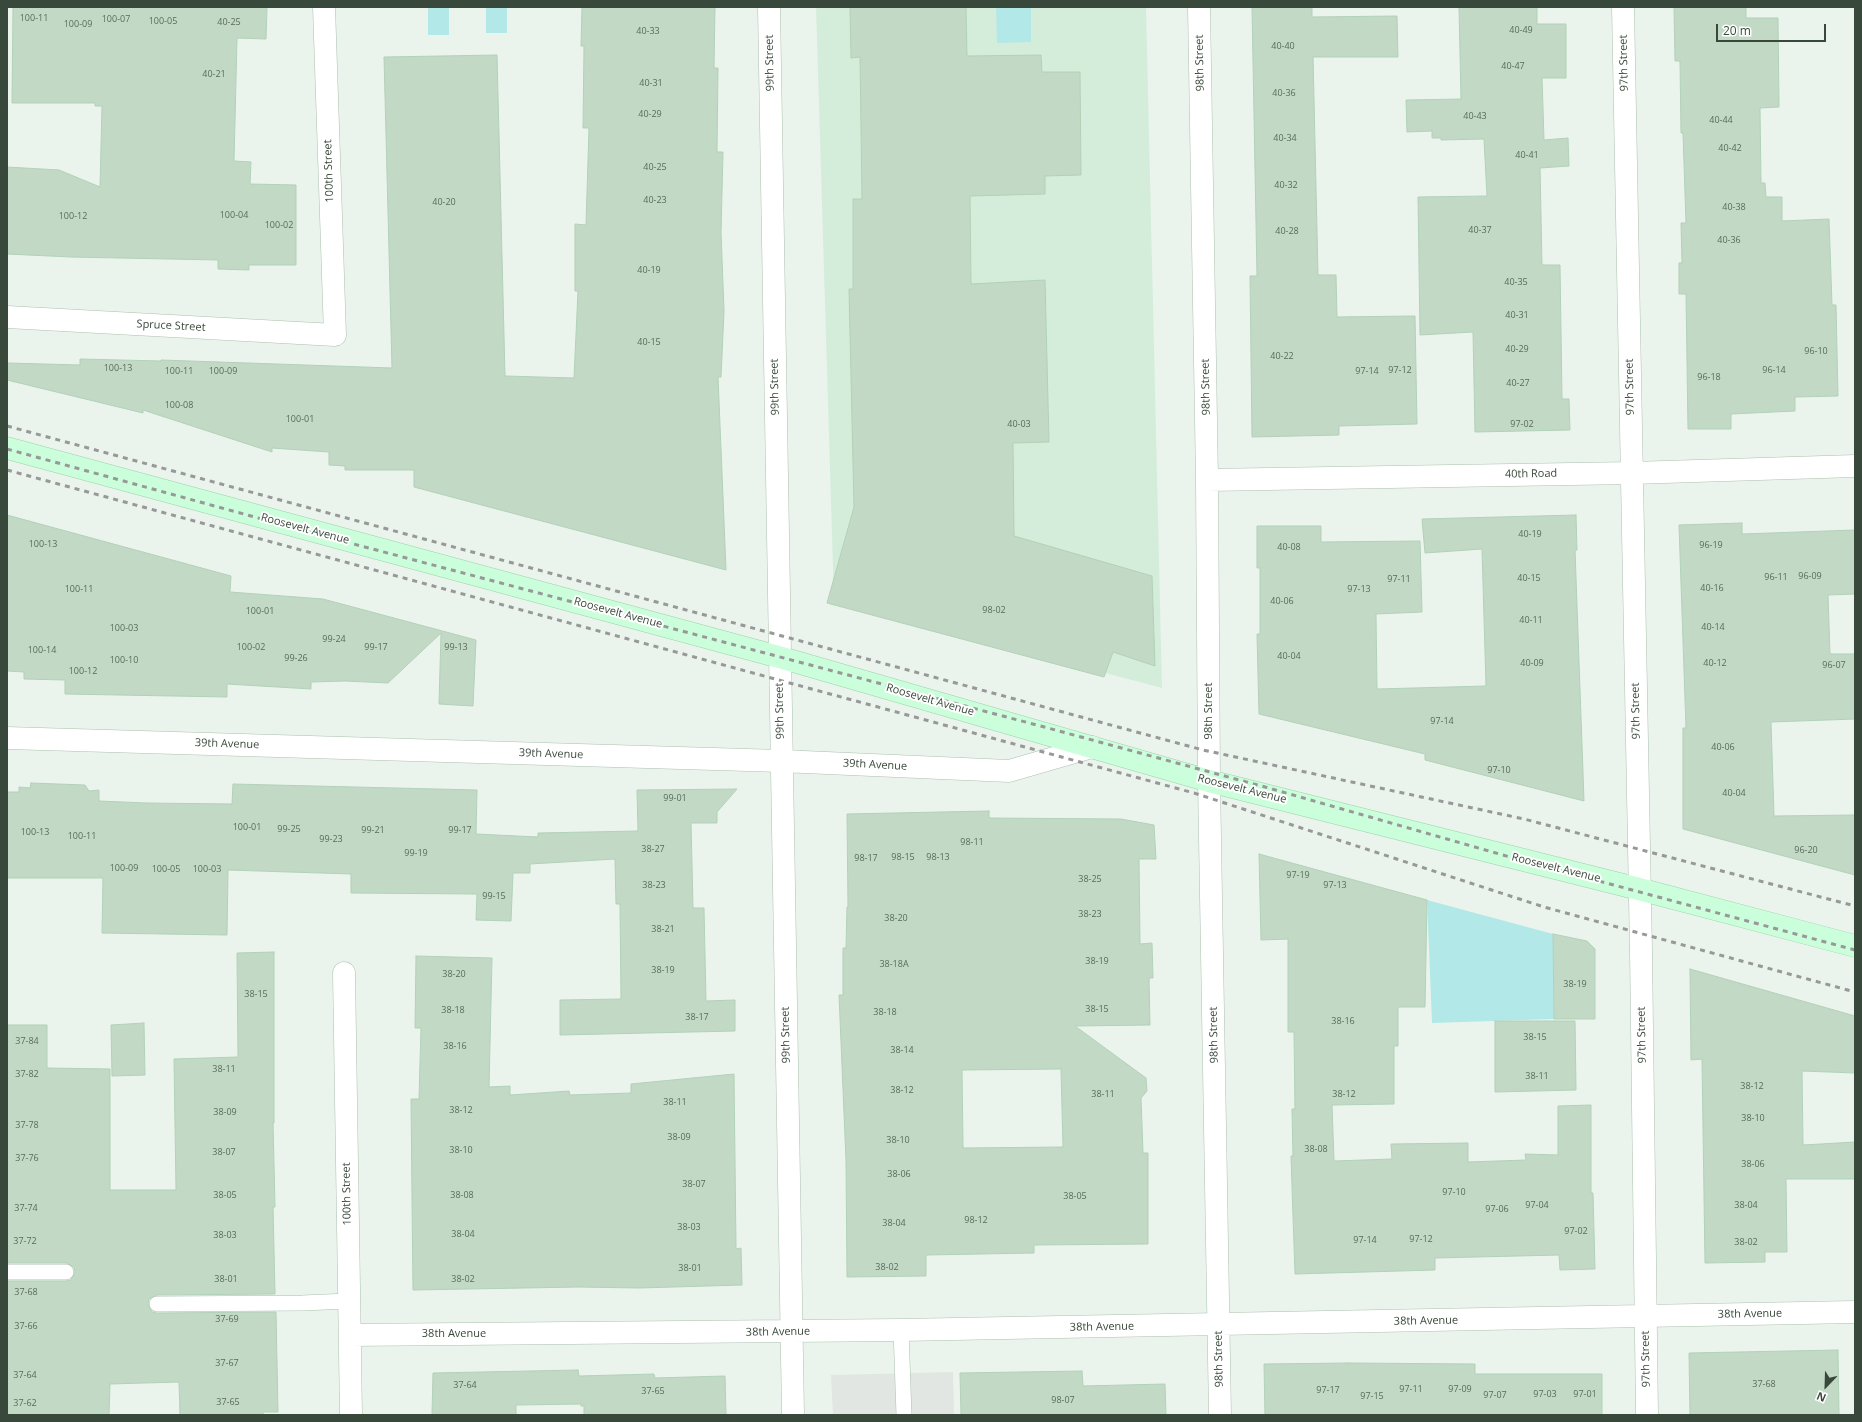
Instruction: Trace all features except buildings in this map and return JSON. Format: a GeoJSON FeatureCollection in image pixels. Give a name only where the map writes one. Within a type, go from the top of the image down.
{"type":"FeatureCollection","features":[{"type":"Feature","properties":{"kind":"main road","name":"Roosevelt Avenue"},"geometry":{"type":"LineString","coordinates":[[7,448],[779,657],[1209,781],[1639,889],[1855,946]]}},
{"type":"Feature","properties":{"kind":"street","name":"100th Street"},"geometry":{"type":"LineString","coordinates":[[324,7],[335,335]]}},
{"type":"Feature","properties":{"kind":"street","name":"99th Street"},"geometry":{"type":"LineString","coordinates":[[769,7],[793,1415]]}},
{"type":"Feature","properties":{"kind":"street","name":"98th Street"},"geometry":{"type":"LineString","coordinates":[[1199,7],[1207,480],[1209,781],[1220,1415]]}},
{"type":"Feature","properties":{"kind":"street","name":"97th Street"},"geometry":{"type":"LineString","coordinates":[[1623,7],[1647,1415]]}},
{"type":"Feature","properties":{"kind":"street","name":"Spruce Street"},"geometry":{"type":"LineString","coordinates":[[7,317],[335,335]]}},
{"type":"Feature","properties":{"kind":"street","name":"40th Road"},"geometry":{"type":"LineString","coordinates":[[1207,480],[1632,473],[1855,466]]}},
{"type":"Feature","properties":{"kind":"street","name":"39th Avenue"},"geometry":{"type":"LineString","coordinates":[[7,738],[782,761],[1009,771],[1092,747]]}},
{"type":"Feature","properties":{"kind":"street","name":"100th Street"},"geometry":{"type":"LineString","coordinates":[[344,973],[351,1415]]}},
{"type":"Feature","properties":{"kind":"street","name":"38th Avenue"},"geometry":{"type":"LineString","coordinates":[[350,1335],[791,1332],[1855,1312]]}},
{"type":"Feature","properties":{"kind":"lane"},"geometry":{"type":"LineString","coordinates":[[7,1272],[66,1272]]}},
{"type":"Feature","properties":{"kind":"lane"},"geometry":{"type":"LineString","coordinates":[[157,1304],[302,1303],[349,1301]]}},
{"type":"Feature","properties":{"kind":"lane"},"geometry":{"type":"LineString","coordinates":[[901,1330],[904,1415]]}},
{"type":"Feature","properties":{"kind":"shaded area"},"geometry":{"type":"Polygon","coordinates":[[[428,7],[449,7],[449,35],[428,35],[428,7]]]}},
{"type":"Feature","properties":{"kind":"shaded area"},"geometry":{"type":"Polygon","coordinates":[[[486,7],[507,7],[507,33],[486,33],[486,7]]]}},
{"type":"Feature","properties":{"kind":"shaded area"},"geometry":{"type":"Polygon","coordinates":[[[816,7],[1146,7],[1162,688],[834,601],[816,7]]]}},
{"type":"Feature","properties":{"kind":"shaded area"},"geometry":{"type":"Polygon","coordinates":[[[996,7],[1031,7],[1031,42],[997,43],[996,7]]]}},
{"type":"Feature","properties":{"kind":"shaded area"},"geometry":{"type":"Polygon","coordinates":[[[1427,900],[1553,934],[1554,1019],[1432,1023],[1427,900]]]}},
{"type":"Feature","properties":{"kind":"shaded area"},"geometry":{"type":"Polygon","coordinates":[[[953,1372],[954,1415],[833,1415],[831,1375],[953,1372]]]}},
{"type":"Feature","properties":{"kind":"railway"},"geometry":{"type":"LineString","coordinates":[[7,426],[1203,750],[1524,819],[1855,906]]}},
{"type":"Feature","properties":{"kind":"railway"},"geometry":{"type":"LineString","coordinates":[[7,449],[331,538],[1048,728],[1265,787],[1517,859],[1855,950]]}},
{"type":"Feature","properties":{"kind":"railway"},"geometry":{"type":"LineString","coordinates":[[7,470],[1194,793],[1544,907],[1855,992]]}}]}
